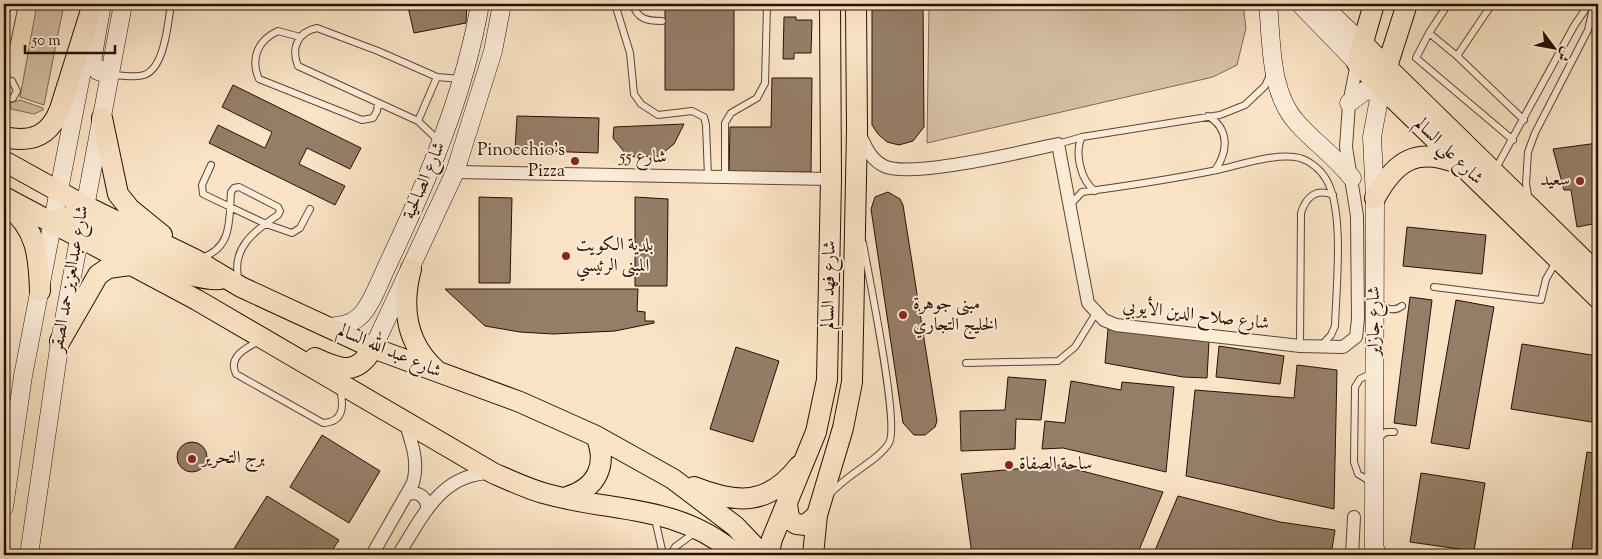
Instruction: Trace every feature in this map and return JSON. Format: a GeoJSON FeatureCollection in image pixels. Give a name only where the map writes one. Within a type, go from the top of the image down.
{"type":"FeatureCollection","features":[{"type":"Feature","properties":{"kind":"main road"},"geometry":{"type":"LineString","coordinates":[[4,137],[30,139],[41,136],[52,125],[60,109],[94,4]]}},
{"type":"Feature","properties":{"kind":"main road","name":"شارع عبدالعزيز حمد الصقر"},"geometry":{"type":"LineString","coordinates":[[4,507],[23,376],[57,209],[94,4]]}},
{"type":"Feature","properties":{"kind":"main road"},"geometry":{"type":"LineString","coordinates":[[102,4],[92,61],[98,71],[110,75]]}},
{"type":"Feature","properties":{"kind":"main road","name":"شارع عبدالعزيز حمد الصقر"},"geometry":{"type":"LineString","coordinates":[[29,555],[60,341],[123,4]]}},
{"type":"Feature","properties":{"kind":"main road","name":"شارع الصالحية"},"geometry":{"type":"LineString","coordinates":[[328,327],[345,326],[360,317],[402,234],[442,144],[464,79],[480,4]]}},
{"type":"Feature","properties":{"kind":"main road","name":"شارع الصالحية"},"geometry":{"type":"LineString","coordinates":[[373,348],[455,172],[491,60],[502,4]]}},
{"type":"Feature","properties":{"kind":"main road","name":"شارع فهد السالم"},"geometry":{"type":"LineString","coordinates":[[768,555],[772,539],[809,453],[821,417],[827,380],[831,179],[830,4]]}},
{"type":"Feature","properties":{"kind":"main road","name":"شارع فهد السالم"},"geometry":{"type":"LineString","coordinates":[[813,555],[818,512],[844,421],[852,382],[857,129],[856,4]]}},
{"type":"Feature","properties":{"kind":"main road"},"geometry":{"type":"LineString","coordinates":[[1268,4],[1274,68],[1283,100],[1297,123],[1337,159],[1352,178]]}},
{"type":"Feature","properties":{"kind":"main road","name":"شارع علي السالم"},"geometry":{"type":"LineString","coordinates":[[1300,4],[1357,63],[1380,93],[1462,165],[1598,298]]}},
{"type":"Feature","properties":{"kind":"main road","name":"شارع علي السالم"},"geometry":{"type":"LineString","coordinates":[[1321,4],[1598,274]]}},
{"type":"Feature","properties":{"kind":"main road"},"geometry":{"type":"LineString","coordinates":[[1357,63],[1374,4]]}},
{"type":"Feature","properties":{"kind":"main road"},"geometry":{"type":"LineString","coordinates":[[1349,103],[1366,90],[1380,93],[1386,66],[1407,4]]}},
{"type":"Feature","properties":{"kind":"main road"},"geometry":{"type":"LineString","coordinates":[[455,172],[447,166],[444,157],[464,79]]}},
{"type":"Feature","properties":{"kind":"main road","name":"شارع جازاير"},"geometry":{"type":"LineString","coordinates":[[1378,555],[1374,547],[1375,198],[1372,138],[1380,93]]}},
{"type":"Feature","properties":{"kind":"main road"},"geometry":{"type":"LineString","coordinates":[[102,118],[113,181],[121,200],[196,260]]}},
{"type":"Feature","properties":{"kind":"main road"},"geometry":{"type":"LineString","coordinates":[[1375,198],[1394,169],[1404,161],[1432,155],[1462,165]]}},
{"type":"Feature","properties":{"kind":"main road","name":"شارع عبد الله السالم"},"geometry":{"type":"LineString","coordinates":[[4,161],[57,209],[82,222],[196,260],[233,283],[373,348],[442,375],[520,402],[596,436],[673,479],[735,526],[763,555]]}},
{"type":"Feature","properties":{"kind":"main road"},"geometry":{"type":"LineString","coordinates":[[4,182],[57,209]]}},
{"type":"Feature","properties":{"kind":"main road","name":"شارع عبد الله السالم"},"geometry":{"type":"LineString","coordinates":[[4,197],[57,209],[82,222],[130,265],[197,300],[493,473],[543,493],[654,513],[698,531],[728,547],[737,555]]}},
{"type":"Feature","properties":{"kind":"main road"},"geometry":{"type":"LineString","coordinates":[[4,204],[24,221],[33,238],[38,258],[40,291]]}},
{"type":"Feature","properties":{"kind":"main road"},"geometry":{"type":"LineString","coordinates":[[82,222],[181,271],[204,278],[233,283]]}},
{"type":"Feature","properties":{"kind":"main road"},"geometry":{"type":"LineString","coordinates":[[60,341],[98,275],[108,268],[130,265]]}},
{"type":"Feature","properties":{"kind":"main road"},"geometry":{"type":"LineString","coordinates":[[411,269],[406,294],[408,325],[421,353],[442,375]]}},
{"type":"Feature","properties":{"kind":"main road"},"geometry":{"type":"LineString","coordinates":[[197,300],[287,346],[343,368],[359,365],[366,360],[373,348]]}},
{"type":"Feature","properties":{"kind":"main road"},"geometry":{"type":"LineString","coordinates":[[567,497],[585,489],[598,474],[602,462],[601,448],[596,436]]}},
{"type":"Feature","properties":{"kind":"main road"},"geometry":{"type":"LineString","coordinates":[[673,479],[710,494],[748,499],[758,497],[776,488],[789,478],[809,453]]}},
{"type":"Feature","properties":{"kind":"main road"},"geometry":{"type":"LineString","coordinates":[[787,504],[787,514],[796,524],[806,524],[818,512]]}},
{"type":"Feature","properties":{"kind":"street"},"geometry":{"type":"LineString","coordinates":[[1357,63],[1349,103],[1346,147],[1357,216],[1358,319],[1356,337],[1374,340]]}},
{"type":"Feature","properties":{"kind":"street"},"geometry":{"type":"LineString","coordinates":[[857,129],[871,157],[885,166],[896,170],[915,170],[1016,154],[1058,144]]}},
{"type":"Feature","properties":{"kind":"street","name":"شارع صلاح الدين الأيوبي"},"geometry":{"type":"LineString","coordinates":[[1058,144],[1071,204],[1088,303],[1104,320],[1116,325],[1300,346],[1343,347],[1356,337]]}},
{"type":"Feature","properties":{"kind":"street","name":"شارع 55"},"geometry":{"type":"LineString","coordinates":[[455,172],[831,179]]}},
{"type":"Feature","properties":{"kind":"street"},"geometry":{"type":"LineString","coordinates":[[372,555],[406,495],[416,472],[414,448],[405,422]]}},
{"type":"Feature","properties":{"kind":"street"},"geometry":{"type":"LineString","coordinates":[[398,555],[442,490],[453,482],[472,475],[493,473]]}},
{"type":"Feature","properties":{"kind":"street"},"geometry":{"type":"LineString","coordinates":[[406,495],[415,493],[423,496],[427,502],[427,510]]}},
{"type":"Feature","properties":{"kind":"street"},"geometry":{"type":"LineString","coordinates":[[1352,555],[1354,517]]}},
{"type":"Feature","properties":{"kind":"lane"},"geometry":{"type":"LineString","coordinates":[[4,57],[15,4]]}},
{"type":"Feature","properties":{"kind":"lane"},"geometry":{"type":"LineString","coordinates":[[110,75],[141,76],[154,68],[162,53],[171,4]]}},
{"type":"Feature","properties":{"kind":"lane"},"geometry":{"type":"LineString","coordinates":[[615,4],[630,54],[634,94],[651,113],[665,115],[692,111],[704,117],[708,177]]}},
{"type":"Feature","properties":{"kind":"lane"},"geometry":{"type":"LineString","coordinates":[[632,4],[640,17],[645,20],[662,21]]}},
{"type":"Feature","properties":{"kind":"lane"},"geometry":{"type":"LineString","coordinates":[[725,177],[725,123],[731,113],[757,98],[765,83],[767,4]]}},
{"type":"Feature","properties":{"kind":"lane"},"geometry":{"type":"LineString","coordinates":[[1448,4],[1429,33],[1416,58],[1513,140]]}},
{"type":"Feature","properties":{"kind":"lane"},"geometry":{"type":"LineString","coordinates":[[1457,56],[1492,4]]}},
{"type":"Feature","properties":{"kind":"lane"},"geometry":{"type":"LineString","coordinates":[[1494,172],[1574,26],[1589,4]]}},
{"type":"Feature","properties":{"kind":"lane"},"geometry":{"type":"LineString","coordinates":[[1531,208],[1526,184],[1528,152],[1535,133],[1588,30],[1594,4]]}},
{"type":"Feature","properties":{"kind":"lane"},"geometry":{"type":"LineString","coordinates":[[442,144],[418,121],[298,66],[294,51],[300,37],[317,28],[378,51],[437,77],[464,79]]}},
{"type":"Feature","properties":{"kind":"lane"},"geometry":{"type":"LineString","coordinates":[[300,37],[278,31],[264,40],[256,54],[256,71],[259,79],[362,120],[373,118],[377,111],[378,103]]}},
{"type":"Feature","properties":{"kind":"lane"},"geometry":{"type":"LineString","coordinates":[[1429,33],[1457,56],[1524,120]]}},
{"type":"Feature","properties":{"kind":"lane"},"geometry":{"type":"LineString","coordinates":[[1058,144],[1082,137],[1220,115],[1246,105],[1265,86],[1274,68]]}},
{"type":"Feature","properties":{"kind":"lane"},"geometry":{"type":"LineString","coordinates":[[418,121],[437,77]]}},
{"type":"Feature","properties":{"kind":"lane"},"geometry":{"type":"LineString","coordinates":[[4,78],[12,81],[17,91],[13,98],[4,100]]}},
{"type":"Feature","properties":{"kind":"lane"},"geometry":{"type":"LineString","coordinates":[[1208,116],[1217,122],[1224,137],[1225,149],[1215,170]]}},
{"type":"Feature","properties":{"kind":"lane"},"geometry":{"type":"LineString","coordinates":[[1082,137],[1078,150],[1084,180],[1095,191]]}},
{"type":"Feature","properties":{"kind":"lane"},"geometry":{"type":"LineString","coordinates":[[1071,204],[1082,192],[1278,158],[1299,158],[1318,169],[1326,179],[1333,195],[1337,217],[1335,326],[1332,335],[1319,347]]}},
{"type":"Feature","properties":{"kind":"lane"},"geometry":{"type":"LineString","coordinates":[[210,165],[202,185],[203,194],[266,224],[292,233],[300,228],[310,209]]}},
{"type":"Feature","properties":{"kind":"lane"},"geometry":{"type":"LineString","coordinates":[[196,260],[216,250],[224,241],[229,230],[231,192],[234,188],[238,187],[278,206],[280,211],[278,215],[253,232],[241,250],[233,283]]}},
{"type":"Feature","properties":{"kind":"lane"},"geometry":{"type":"LineString","coordinates":[[1300,346],[1301,213],[1304,202],[1310,195],[1319,192],[1333,195]]}},
{"type":"Feature","properties":{"kind":"lane"},"geometry":{"type":"LineString","coordinates":[[818,512],[848,476],[889,444],[893,431],[886,372],[856,202]]}},
{"type":"Feature","properties":{"kind":"lane"},"geometry":{"type":"LineString","coordinates":[[1434,287],[1541,300],[1546,279],[1558,257]]}},
{"type":"Feature","properties":{"kind":"lane"},"geometry":{"type":"LineString","coordinates":[[1375,299],[1391,310],[1397,310],[1402,306]]}},
{"type":"Feature","properties":{"kind":"lane"},"geometry":{"type":"LineString","coordinates":[[966,363],[1058,361],[1075,347],[1096,313]]}},
{"type":"Feature","properties":{"kind":"lane"},"geometry":{"type":"LineString","coordinates":[[263,339],[243,350],[235,359],[233,368],[236,374],[323,423],[331,423],[339,417],[343,409],[338,383]]}},
{"type":"Feature","properties":{"kind":"lane"},"geometry":{"type":"LineString","coordinates":[[1374,371],[1360,379],[1355,387],[1354,466],[1358,474],[1374,483]]}},
{"type":"Feature","properties":{"kind":"lane"},"geometry":{"type":"LineString","coordinates":[[1374,450],[1375,442],[1380,435],[1394,432]]}},
{"type":"Feature","properties":{"kind":"lane"},"geometry":{"type":"LineString","coordinates":[[654,513],[659,532],[661,555]]}},
{"type":"Feature","properties":{"kind":"lane"},"geometry":{"type":"LineString","coordinates":[[670,555],[674,546],[698,531]]}},
{"type":"Feature","properties":{"kind":"shaded area"},"geometry":{"type":"Polygon","coordinates":[[[37,4],[64,4],[44,105],[20,97],[37,4]]]}},
{"type":"Feature","properties":{"kind":"shaded area"},"geometry":{"type":"Polygon","coordinates":[[[929,4],[1243,4],[1246,28],[1237,65],[1213,77],[927,143],[929,4]]]}},
{"type":"Feature","properties":{"kind":"shaded area"},"geometry":{"type":"Polygon","coordinates":[[[20,100],[43,108],[43,110],[34,114],[11,109],[10,103],[20,100]]]}},
{"type":"Feature","properties":{"kind":"building"},"geometry":{"type":"Polygon","coordinates":[[[414,4],[467,4],[466,23],[414,33],[408,7],[414,6],[414,4]]]}},
{"type":"Feature","properties":{"kind":"building"},"geometry":{"type":"Polygon","coordinates":[[[665,4],[734,4],[734,90],[665,90],[665,4]]]}},
{"type":"Feature","properties":{"kind":"building"},"geometry":{"type":"Polygon","coordinates":[[[872,4],[923,4],[924,127],[913,141],[899,145],[887,142],[872,125],[872,4]]]}},
{"type":"Feature","properties":{"kind":"building"},"geometry":{"type":"Polygon","coordinates":[[[784,17],[796,17],[796,20],[812,20],[811,53],[794,53],[794,59],[783,59],[784,17]]]}},
{"type":"Feature","properties":{"kind":"building"},"geometry":{"type":"Polygon","coordinates":[[[772,78],[812,78],[811,172],[729,172],[730,127],[771,127],[772,78]]]}},
{"type":"Feature","properties":{"kind":"building"},"geometry":{"type":"Polygon","coordinates":[[[233,85],[361,148],[350,169],[307,148],[299,164],[345,186],[335,205],[209,143],[218,125],[265,148],[272,132],[222,107],[233,85]]]}},
{"type":"Feature","properties":{"kind":"building"},"geometry":{"type":"Polygon","coordinates":[[[517,116],[599,118],[598,153],[515,150],[517,116]]]}},
{"type":"Feature","properties":{"kind":"building"},"geometry":{"type":"Polygon","coordinates":[[[684,124],[674,144],[659,156],[635,157],[626,154],[613,138],[614,127],[684,124]]]}},
{"type":"Feature","properties":{"kind":"building","name":"سعيد"},"geometry":{"type":"Polygon","coordinates":[[[1598,143],[1598,195],[1593,195],[1598,223],[1577,227],[1571,190],[1564,190],[1553,149],[1598,143]]]}},
{"type":"Feature","properties":{"kind":"building","name":"مبنى جوهرة الخليج التجاري"},"geometry":{"type":"Polygon","coordinates":[[[888,192],[900,199],[903,205],[937,421],[935,427],[925,435],[914,435],[903,423],[871,209],[875,197],[888,192]]]}},
{"type":"Feature","properties":{"kind":"building"},"geometry":{"type":"Polygon","coordinates":[[[479,197],[512,198],[510,283],[479,283],[479,197]]]}},
{"type":"Feature","properties":{"kind":"building"},"geometry":{"type":"Polygon","coordinates":[[[635,197],[668,199],[667,286],[635,286],[635,197]]]}},
{"type":"Feature","properties":{"kind":"building"},"geometry":{"type":"Polygon","coordinates":[[[1407,227],[1486,235],[1482,274],[1403,266],[1407,227]]]}},
{"type":"Feature","properties":{"kind":"building"},"geometry":{"type":"Polygon","coordinates":[[[445,289],[638,289],[637,311],[645,312],[645,321],[654,321],[654,323],[615,331],[553,334],[520,332],[485,326],[445,289]]]}},
{"type":"Feature","properties":{"kind":"building"},"geometry":{"type":"Polygon","coordinates":[[[1410,297],[1432,300],[1416,426],[1394,423],[1410,297]]]}},
{"type":"Feature","properties":{"kind":"building"},"geometry":{"type":"Polygon","coordinates":[[[1456,300],[1494,307],[1469,449],[1431,443],[1456,300]]]}},
{"type":"Feature","properties":{"kind":"building"},"geometry":{"type":"Polygon","coordinates":[[[1108,329],[1209,341],[1207,378],[1183,377],[1105,363],[1108,329]]]}},
{"type":"Feature","properties":{"kind":"building"},"geometry":{"type":"Polygon","coordinates":[[[1522,344],[1598,356],[1598,423],[1511,409],[1522,344]]]}},
{"type":"Feature","properties":{"kind":"building"},"geometry":{"type":"Polygon","coordinates":[[[1219,346],[1284,356],[1280,384],[1216,377],[1219,346]]]}},
{"type":"Feature","properties":{"kind":"building"},"geometry":{"type":"Polygon","coordinates":[[[736,347],[779,361],[753,442],[710,429],[736,347]]]}},
{"type":"Feature","properties":{"kind":"building"},"geometry":{"type":"Polygon","coordinates":[[[1297,365],[1337,370],[1334,509],[1186,476],[1195,390],[1294,398],[1297,365]]]}},
{"type":"Feature","properties":{"kind":"building"},"geometry":{"type":"Polygon","coordinates":[[[1008,377],[1046,380],[1041,420],[1016,419],[1015,449],[961,451],[960,411],[1005,410],[1008,377]]]}},
{"type":"Feature","properties":{"kind":"building"},"geometry":{"type":"Polygon","coordinates":[[[1071,381],[1121,390],[1122,382],[1174,387],[1166,472],[1063,448],[1042,449],[1045,421],[1065,423],[1071,381]]]}},
{"type":"Feature","properties":{"kind":"building"},"geometry":{"type":"Polygon","coordinates":[[[322,435],[380,471],[349,523],[290,487],[322,435]]]}},
{"type":"Feature","properties":{"kind":"building","name":"برج التحرير"},"geometry":{"type":"Polygon","coordinates":[[[192,442],[198,443],[206,451],[206,463],[198,471],[192,472],[186,471],[178,463],[177,457],[178,451],[186,443],[192,442]]]}},
{"type":"Feature","properties":{"kind":"building"},"geometry":{"type":"Polygon","coordinates":[[[1587,452],[1598,454],[1598,555],[1571,555],[1587,452]]]}},
{"type":"Feature","properties":{"kind":"building"},"geometry":{"type":"Polygon","coordinates":[[[1059,465],[1163,492],[1137,555],[972,555],[961,474],[1059,465]]]}},
{"type":"Feature","properties":{"kind":"building"},"geometry":{"type":"Polygon","coordinates":[[[1421,473],[1485,483],[1474,551],[1410,542],[1421,473]]]}},
{"type":"Feature","properties":{"kind":"building"},"geometry":{"type":"Polygon","coordinates":[[[267,496],[339,540],[329,555],[230,555],[267,496]]]}},
{"type":"Feature","properties":{"kind":"building"},"geometry":{"type":"Polygon","coordinates":[[[1178,496],[1280,522],[1335,530],[1331,555],[1153,555],[1178,496]]]}},
{"type":"Feature","properties":{"kind":"place","name":"Pinocchio's Pizza"},"geometry":{"type":"Point","coordinates":[575,161]}},
{"type":"Feature","properties":{"kind":"place","name":"سعيد"},"geometry":{"type":"Point","coordinates":[1580,181]}},
{"type":"Feature","properties":{"kind":"place","name":"بلدية الكويت المبنى الرئيسي"},"geometry":{"type":"Point","coordinates":[566,256]}},
{"type":"Feature","properties":{"kind":"place","name":"مبنى جوهرة الخليج التجاري"},"geometry":{"type":"Point","coordinates":[903,315]}},
{"type":"Feature","properties":{"kind":"place","name":"برج التحرير"},"geometry":{"type":"Point","coordinates":[192,459]}},
{"type":"Feature","properties":{"kind":"place","name":"ساحة الصفاة"},"geometry":{"type":"Point","coordinates":[1009,465]}}]}
